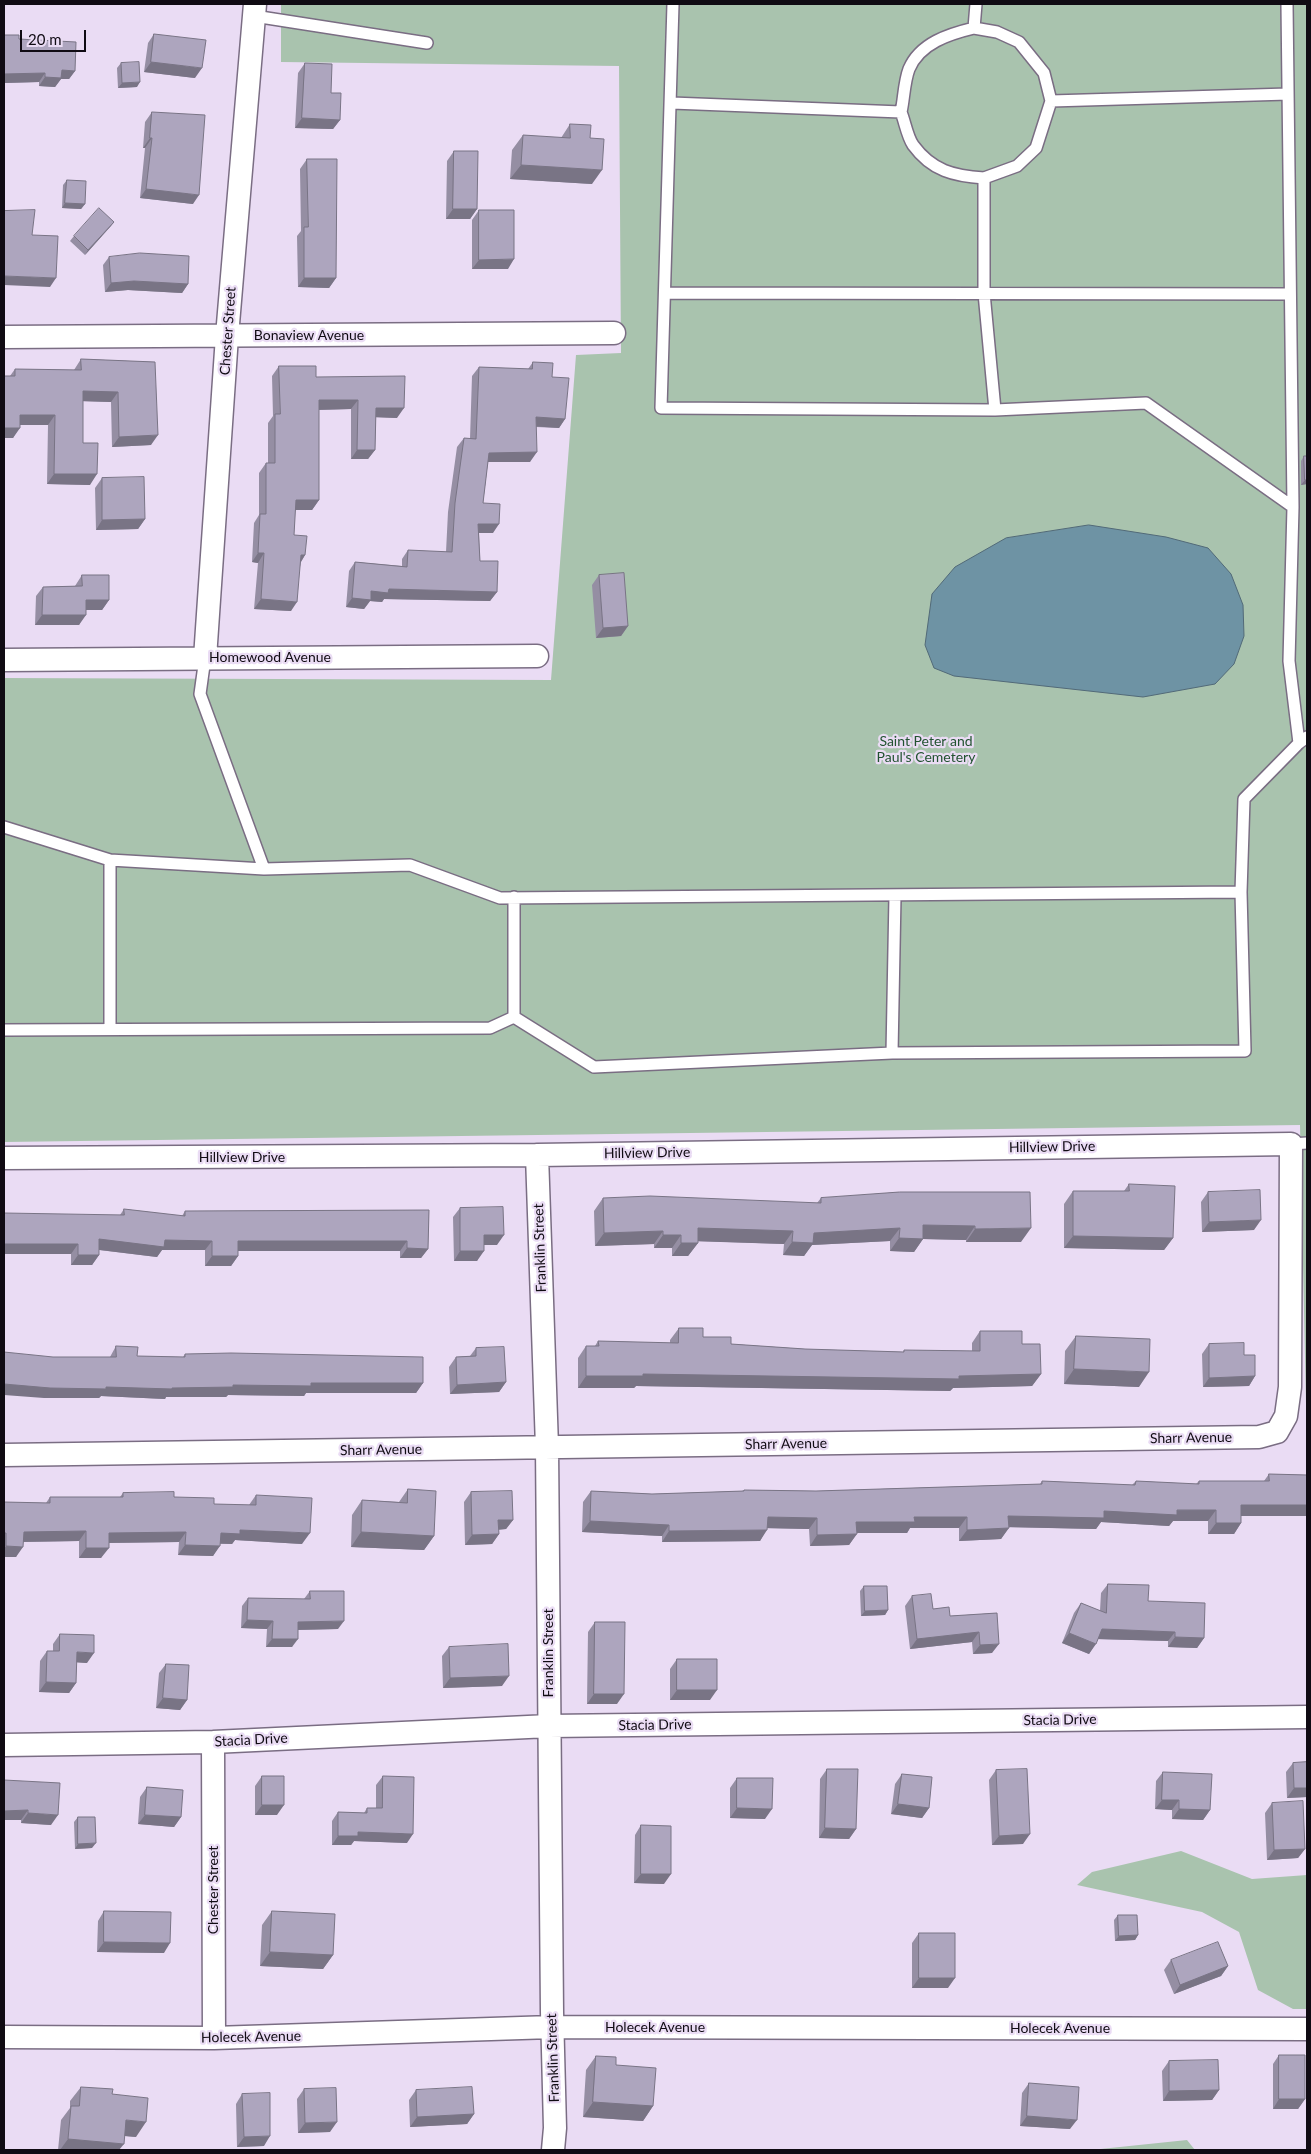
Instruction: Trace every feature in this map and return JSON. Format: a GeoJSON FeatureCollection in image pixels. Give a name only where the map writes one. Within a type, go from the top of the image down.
{"type":"FeatureCollection","features":[{"type":"Feature","properties":{"kind":"street","name":"Chester Street"},"geometry":{"type":"LineString","coordinates":[[205,658],[227,336],[254,10]]}},
{"type":"Feature","properties":{"kind":"street","name":"Bonaview Avenue"},"geometry":{"type":"LineString","coordinates":[[4,337],[614,333]]}},
{"type":"Feature","properties":{"kind":"street","name":"Homewood Avenue"},"geometry":{"type":"LineString","coordinates":[[4,660],[537,656]]}},
{"type":"Feature","properties":{"kind":"street","name":"Hillview Drive"},"geometry":{"type":"LineString","coordinates":[[4,1158],[537,1155],[1299,1143]]}},
{"type":"Feature","properties":{"kind":"street","name":"Sharr Avenue"},"geometry":{"type":"LineString","coordinates":[[4,1455],[1260,1437],[1277,1432],[1286,1416],[1290,1387],[1299,1143]]}},
{"type":"Feature","properties":{"kind":"street","name":"Franklin Street"},"geometry":{"type":"LineString","coordinates":[[537,1155],[547,1447],[548,1726],[555,2128],[553,2150]]}},
{"type":"Feature","properties":{"kind":"street","name":"Stacia Drive"},"geometry":{"type":"LineString","coordinates":[[4,1745],[213,1742],[548,1726],[1307,1717]]}},
{"type":"Feature","properties":{"kind":"street","name":"Chester Street"},"geometry":{"type":"LineString","coordinates":[[213,1742],[214,2038]]}},
{"type":"Feature","properties":{"kind":"street","name":"Holecek Avenue"},"geometry":{"type":"LineString","coordinates":[[4,2037],[214,2038],[552,2027],[1307,2029]]}},
{"type":"Feature","properties":{"kind":"lane"},"geometry":{"type":"LineString","coordinates":[[673,4],[672,103],[662,408],[995,410],[1146,403],[1293,507]]}},
{"type":"Feature","properties":{"kind":"lane"},"geometry":{"type":"LineString","coordinates":[[974,28],[976,4]]}},
{"type":"Feature","properties":{"kind":"lane"},"geometry":{"type":"LineString","coordinates":[[514,1017],[594,1068],[892,1053],[1245,1051],[1241,892],[1244,800],[1303,740],[1290,661],[1293,507],[1287,4]]}},
{"type":"Feature","properties":{"kind":"lane"},"geometry":{"type":"LineString","coordinates":[[254,10],[427,43]]}},
{"type":"Feature","properties":{"kind":"lane"},"geometry":{"type":"LineString","coordinates":[[974,28],[998,32],[1019,42],[1044,73],[1050,101],[1036,148],[1018,166],[984,178],[957,176],[933,165],[912,144],[901,112],[910,68],[926,48],[946,35],[974,28]]}},
{"type":"Feature","properties":{"kind":"lane"},"geometry":{"type":"LineString","coordinates":[[1050,101],[1288,94]]}},
{"type":"Feature","properties":{"kind":"lane"},"geometry":{"type":"LineString","coordinates":[[672,103],[901,112]]}},
{"type":"Feature","properties":{"kind":"lane"},"geometry":{"type":"LineString","coordinates":[[984,178],[984,293],[995,410]]}},
{"type":"Feature","properties":{"kind":"lane"},"geometry":{"type":"LineString","coordinates":[[666,292],[1290,294]]}},
{"type":"Feature","properties":{"kind":"lane"},"geometry":{"type":"LineString","coordinates":[[205,658],[200,694],[264,869]]}},
{"type":"Feature","properties":{"kind":"lane"},"geometry":{"type":"LineString","coordinates":[[4,827],[110,860],[264,869],[410,865],[500,898],[1241,892]]}},
{"type":"Feature","properties":{"kind":"lane"},"geometry":{"type":"LineString","coordinates":[[110,860],[110,1028]]}},
{"type":"Feature","properties":{"kind":"lane"},"geometry":{"type":"LineString","coordinates":[[892,1053],[896,896]]}},
{"type":"Feature","properties":{"kind":"lane"},"geometry":{"type":"LineString","coordinates":[[514,897],[514,1017]]}},
{"type":"Feature","properties":{"kind":"lane"},"geometry":{"type":"LineString","coordinates":[[4,1030],[110,1028],[490,1028],[514,1017]]}},
{"type":"Feature","properties":{"kind":"green space","name":"Saint Peter and Paul's Cemetery"},"geometry":{"type":"Polygon","coordinates":[[[281,4],[1307,4],[1307,1450],[1300,1125],[4,1142],[4,678],[551,680],[576,355],[621,353],[619,66],[281,62],[281,4]]]}},
{"type":"Feature","properties":{"kind":"green space"},"geometry":{"type":"Polygon","coordinates":[[[1181,1851],[1252,1879],[1307,1875],[1307,2009],[1293,2009],[1258,1990],[1239,1932],[1202,1912],[1077,1885],[1092,1872],[1181,1851]]]}},
{"type":"Feature","properties":{"kind":"green space"},"geometry":{"type":"Polygon","coordinates":[[[1187,2140],[1195,2150],[1091,2150],[1187,2140]]]}},
{"type":"Feature","properties":{"kind":"water"},"geometry":{"type":"Polygon","coordinates":[[[1089,525],[1166,537],[1208,548],[1231,574],[1243,605],[1244,636],[1234,664],[1215,684],[1143,697],[954,676],[934,668],[925,645],[932,594],[955,567],[1006,538],[1089,525]]]}},
{"type":"Feature","properties":{"kind":"building"},"geometry":{"type":"Polygon","coordinates":[[[154,34],[206,40],[202,68],[151,62],[154,34]]]}},
{"type":"Feature","properties":{"kind":"building"},"geometry":{"type":"Polygon","coordinates":[[[4,35],[19,35],[19,39],[76,42],[75,71],[62,70],[61,78],[45,77],[45,73],[4,74],[4,35]]]}},
{"type":"Feature","properties":{"kind":"building"},"geometry":{"type":"Polygon","coordinates":[[[139,62],[140,82],[122,83],[121,63],[139,62]]]}},
{"type":"Feature","properties":{"kind":"building"},"geometry":{"type":"Polygon","coordinates":[[[305,63],[332,64],[331,93],[341,93],[340,120],[302,118],[305,63]]]}},
{"type":"Feature","properties":{"kind":"building"},"geometry":{"type":"Polygon","coordinates":[[[152,112],[205,115],[199,195],[146,189],[152,138],[150,138],[152,112]]]}},
{"type":"Feature","properties":{"kind":"building"},"geometry":{"type":"Polygon","coordinates":[[[570,124],[591,125],[590,138],[604,139],[602,170],[521,165],[523,135],[570,138],[570,124]]]}},
{"type":"Feature","properties":{"kind":"building"},"geometry":{"type":"Polygon","coordinates":[[[454,151],[478,151],[477,209],[453,209],[454,151]]]}},
{"type":"Feature","properties":{"kind":"building"},"geometry":{"type":"Polygon","coordinates":[[[307,159],[337,159],[336,278],[304,278],[304,227],[308,227],[307,159]]]}},
{"type":"Feature","properties":{"kind":"building"},"geometry":{"type":"Polygon","coordinates":[[[67,180],[86,181],[85,204],[65,203],[67,180]]]}},
{"type":"Feature","properties":{"kind":"building"},"geometry":{"type":"Polygon","coordinates":[[[99,208],[114,222],[88,250],[74,236],[99,208]]]}},
{"type":"Feature","properties":{"kind":"building"},"geometry":{"type":"Polygon","coordinates":[[[35,210],[32,235],[58,236],[56,278],[4,276],[4,211],[35,210]]]}},
{"type":"Feature","properties":{"kind":"building"},"geometry":{"type":"Polygon","coordinates":[[[479,210],[514,210],[514,259],[479,260],[479,210]]]}},
{"type":"Feature","properties":{"kind":"building"},"geometry":{"type":"Polygon","coordinates":[[[140,253],[189,256],[188,284],[134,281],[111,283],[109,257],[140,253]]]}},
{"type":"Feature","properties":{"kind":"building"},"geometry":{"type":"Polygon","coordinates":[[[81,359],[155,362],[158,435],[119,437],[118,392],[83,391],[83,443],[98,443],[97,474],[54,474],[55,415],[20,415],[20,428],[4,428],[4,376],[15,376],[15,369],[81,370],[81,359]]]}},
{"type":"Feature","properties":{"kind":"building"},"geometry":{"type":"Polygon","coordinates":[[[533,362],[553,363],[552,377],[569,378],[565,419],[536,417],[537,452],[489,453],[483,503],[500,504],[499,524],[478,524],[480,561],[498,561],[497,592],[389,589],[388,593],[371,591],[371,600],[352,598],[355,562],[407,567],[408,550],[452,552],[455,503],[464,438],[476,439],[479,367],[532,369],[533,362]]]}},
{"type":"Feature","properties":{"kind":"building"},"geometry":{"type":"Polygon","coordinates":[[[279,366],[316,366],[316,377],[405,376],[404,408],[376,408],[375,450],[357,450],[358,400],[319,400],[319,500],[296,500],[294,535],[307,536],[305,555],[301,555],[297,602],[261,599],[264,553],[258,553],[260,514],[266,514],[266,463],[275,463],[275,414],[280,414],[279,366]]]}},
{"type":"Feature","properties":{"kind":"building"},"geometry":{"type":"Polygon","coordinates":[[[1304,456],[1307,456],[1307,480],[1305,480],[1304,456]]]}},
{"type":"Feature","properties":{"kind":"building"},"geometry":{"type":"Polygon","coordinates":[[[144,477],[145,519],[102,520],[102,478],[144,477]]]}},
{"type":"Feature","properties":{"kind":"building"},"geometry":{"type":"Polygon","coordinates":[[[624,573],[628,626],[603,628],[599,575],[624,573]]]}},
{"type":"Feature","properties":{"kind":"building"},"geometry":{"type":"Polygon","coordinates":[[[82,575],[109,575],[109,600],[86,600],[86,615],[42,615],[43,587],[82,586],[82,575]]]}},
{"type":"Feature","properties":{"kind":"building"},"geometry":{"type":"Polygon","coordinates":[[[1129,1184],[1175,1186],[1173,1238],[1073,1236],[1073,1191],[1129,1191],[1129,1184]]]}},
{"type":"Feature","properties":{"kind":"building"},"geometry":{"type":"Polygon","coordinates":[[[1260,1190],[1261,1220],[1209,1222],[1208,1192],[1260,1190]]]}},
{"type":"Feature","properties":{"kind":"building"},"geometry":{"type":"Polygon","coordinates":[[[900,1192],[1030,1192],[1031,1228],[975,1229],[975,1226],[923,1225],[923,1239],[899,1238],[900,1228],[814,1233],[813,1243],[792,1242],[793,1231],[698,1228],[698,1243],[681,1243],[681,1235],[663,1235],[663,1231],[604,1233],[603,1198],[650,1196],[821,1203],[821,1198],[900,1192]]]}},
{"type":"Feature","properties":{"kind":"building"},"geometry":{"type":"Polygon","coordinates":[[[503,1207],[504,1235],[484,1235],[484,1251],[460,1251],[460,1208],[503,1207]]]}},
{"type":"Feature","properties":{"kind":"building"},"geometry":{"type":"Polygon","coordinates":[[[124,1209],[185,1216],[185,1211],[429,1210],[428,1249],[407,1248],[407,1241],[238,1241],[238,1256],[212,1256],[212,1241],[165,1240],[164,1247],[99,1239],[99,1255],[78,1255],[78,1244],[4,1244],[4,1213],[124,1215],[124,1209]]]}},
{"type":"Feature","properties":{"kind":"building"},"geometry":{"type":"Polygon","coordinates":[[[679,1328],[703,1328],[703,1337],[731,1337],[731,1344],[805,1349],[904,1352],[904,1350],[980,1351],[980,1331],[1022,1331],[1022,1344],[1040,1344],[1041,1374],[959,1376],[959,1379],[643,1374],[643,1376],[586,1376],[586,1346],[599,1346],[598,1341],[678,1343],[679,1328]]]}},
{"type":"Feature","properties":{"kind":"building"},"geometry":{"type":"Polygon","coordinates":[[[1076,1336],[1150,1339],[1149,1372],[1074,1369],[1076,1336]]]}},
{"type":"Feature","properties":{"kind":"building"},"geometry":{"type":"Polygon","coordinates":[[[1244,1343],[1244,1355],[1255,1355],[1255,1376],[1209,1378],[1209,1344],[1244,1343]]]}},
{"type":"Feature","properties":{"kind":"building"},"geometry":{"type":"Polygon","coordinates":[[[116,1346],[138,1347],[137,1356],[185,1357],[185,1354],[231,1353],[423,1357],[423,1383],[311,1383],[311,1386],[233,1385],[233,1387],[172,1389],[50,1388],[4,1384],[4,1352],[53,1357],[116,1357],[116,1346]]]}},
{"type":"Feature","properties":{"kind":"building"},"geometry":{"type":"Polygon","coordinates":[[[504,1347],[506,1382],[457,1385],[456,1357],[476,1356],[476,1348],[504,1347]]]}},
{"type":"Feature","properties":{"kind":"building"},"geometry":{"type":"Polygon","coordinates":[[[1269,1474],[1307,1475],[1307,1505],[1241,1505],[1241,1523],[1216,1523],[1216,1510],[1177,1510],[1177,1515],[1104,1511],[1104,1518],[1008,1516],[1009,1528],[967,1530],[967,1517],[914,1517],[915,1522],[856,1522],[857,1534],[817,1535],[817,1518],[768,1517],[767,1530],[669,1531],[669,1525],[590,1521],[591,1491],[652,1494],[744,1490],[816,1491],[1042,1484],[1042,1481],[1135,1485],[1136,1481],[1199,1484],[1199,1481],[1269,1481],[1269,1474]]]}},
{"type":"Feature","properties":{"kind":"building"},"geometry":{"type":"Polygon","coordinates":[[[408,1489],[436,1491],[434,1536],[361,1532],[362,1500],[407,1503],[408,1489]]]}},
{"type":"Feature","properties":{"kind":"building"},"geometry":{"type":"Polygon","coordinates":[[[512,1491],[513,1520],[498,1520],[499,1534],[472,1535],[471,1492],[512,1491]]]}},
{"type":"Feature","properties":{"kind":"building"},"geometry":{"type":"Polygon","coordinates":[[[174,1492],[174,1497],[214,1498],[214,1504],[256,1505],[256,1495],[312,1498],[310,1533],[240,1530],[240,1534],[221,1533],[220,1546],[185,1545],[186,1532],[109,1533],[109,1548],[86,1548],[86,1531],[24,1532],[23,1547],[6,1546],[4,1502],[50,1503],[50,1497],[123,1497],[123,1493],[174,1492]]]}},
{"type":"Feature","properties":{"kind":"building"},"geometry":{"type":"Polygon","coordinates":[[[1108,1584],[1149,1585],[1148,1601],[1205,1603],[1204,1638],[1175,1637],[1175,1632],[1102,1629],[1096,1644],[1069,1633],[1081,1603],[1106,1613],[1108,1584]]]}},
{"type":"Feature","properties":{"kind":"building"},"geometry":{"type":"Polygon","coordinates":[[[864,1586],[887,1586],[888,1610],[865,1611],[864,1586]]]}},
{"type":"Feature","properties":{"kind":"building"},"geometry":{"type":"Polygon","coordinates":[[[310,1591],[344,1591],[344,1621],[298,1622],[298,1639],[272,1639],[273,1621],[247,1620],[248,1598],[310,1599],[310,1591]]]}},
{"type":"Feature","properties":{"kind":"building"},"geometry":{"type":"Polygon","coordinates":[[[931,1594],[933,1609],[949,1607],[950,1616],[997,1613],[999,1644],[980,1645],[979,1632],[917,1639],[912,1596],[931,1594]]]}},
{"type":"Feature","properties":{"kind":"building"},"geometry":{"type":"Polygon","coordinates":[[[595,1622],[625,1622],[624,1694],[594,1694],[595,1622]]]}},
{"type":"Feature","properties":{"kind":"building"},"geometry":{"type":"Polygon","coordinates":[[[60,1634],[94,1635],[94,1653],[77,1652],[76,1683],[46,1682],[47,1651],[59,1651],[60,1634]]]}},
{"type":"Feature","properties":{"kind":"building"},"geometry":{"type":"Polygon","coordinates":[[[508,1644],[509,1676],[450,1678],[449,1647],[508,1644]]]}},
{"type":"Feature","properties":{"kind":"building"},"geometry":{"type":"Polygon","coordinates":[[[677,1659],[717,1659],[717,1690],[677,1690],[677,1659]]]}},
{"type":"Feature","properties":{"kind":"building"},"geometry":{"type":"Polygon","coordinates":[[[166,1664],[189,1665],[187,1700],[163,1698],[166,1664]]]}},
{"type":"Feature","properties":{"kind":"building"},"geometry":{"type":"Polygon","coordinates":[[[1307,1762],[1307,1788],[1294,1788],[1293,1763],[1307,1762]]]}},
{"type":"Feature","properties":{"kind":"building"},"geometry":{"type":"Polygon","coordinates":[[[827,1769],[858,1769],[856,1829],[825,1828],[827,1769]]]}},
{"type":"Feature","properties":{"kind":"building"},"geometry":{"type":"Polygon","coordinates":[[[1027,1769],[1030,1834],[999,1836],[996,1770],[1027,1769]]]}},
{"type":"Feature","properties":{"kind":"building"},"geometry":{"type":"Polygon","coordinates":[[[1163,1772],[1212,1774],[1210,1810],[1179,1809],[1179,1800],[1162,1800],[1163,1772]]]}},
{"type":"Feature","properties":{"kind":"building"},"geometry":{"type":"Polygon","coordinates":[[[902,1774],[932,1777],[929,1808],[898,1804],[902,1774]]]}},
{"type":"Feature","properties":{"kind":"building"},"geometry":{"type":"Polygon","coordinates":[[[262,1776],[284,1776],[284,1805],[262,1805],[262,1776]]]}},
{"type":"Feature","properties":{"kind":"building"},"geometry":{"type":"Polygon","coordinates":[[[383,1776],[414,1777],[413,1834],[358,1832],[358,1836],[338,1836],[338,1812],[367,1813],[367,1808],[382,1808],[383,1776]]]}},
{"type":"Feature","properties":{"kind":"building"},"geometry":{"type":"Polygon","coordinates":[[[737,1778],[773,1778],[772,1809],[737,1808],[737,1778]]]}},
{"type":"Feature","properties":{"kind":"building"},"geometry":{"type":"Polygon","coordinates":[[[4,1780],[60,1783],[58,1815],[28,1813],[28,1810],[4,1811],[4,1780]]]}},
{"type":"Feature","properties":{"kind":"building"},"geometry":{"type":"Polygon","coordinates":[[[147,1787],[183,1790],[181,1817],[145,1815],[147,1787]]]}},
{"type":"Feature","properties":{"kind":"building"},"geometry":{"type":"Polygon","coordinates":[[[1303,1801],[1305,1849],[1274,1850],[1272,1803],[1303,1801]]]}},
{"type":"Feature","properties":{"kind":"building"},"geometry":{"type":"Polygon","coordinates":[[[78,1817],[95,1817],[96,1843],[78,1844],[78,1817]]]}},
{"type":"Feature","properties":{"kind":"building"},"geometry":{"type":"Polygon","coordinates":[[[641,1825],[671,1826],[671,1874],[641,1874],[641,1825]]]}},
{"type":"Feature","properties":{"kind":"building"},"geometry":{"type":"Polygon","coordinates":[[[104,1911],[171,1912],[170,1943],[104,1942],[104,1911]]]}},
{"type":"Feature","properties":{"kind":"building"},"geometry":{"type":"Polygon","coordinates":[[[272,1911],[335,1914],[333,1955],[270,1952],[272,1911]]]}},
{"type":"Feature","properties":{"kind":"building"},"geometry":{"type":"Polygon","coordinates":[[[1118,1915],[1137,1915],[1138,1935],[1119,1936],[1118,1915]]]}},
{"type":"Feature","properties":{"kind":"building"},"geometry":{"type":"Polygon","coordinates":[[[919,1933],[955,1933],[955,1978],[919,1978],[919,1933]]]}},
{"type":"Feature","properties":{"kind":"building"},"geometry":{"type":"Polygon","coordinates":[[[1218,1942],[1228,1966],[1180,1985],[1171,1960],[1218,1942]]]}},
{"type":"Feature","properties":{"kind":"building"},"geometry":{"type":"Polygon","coordinates":[[[1279,2055],[1305,2055],[1305,2099],[1279,2099],[1279,2055]]]}},
{"type":"Feature","properties":{"kind":"building"},"geometry":{"type":"Polygon","coordinates":[[[596,2056],[616,2057],[616,2065],[656,2068],[653,2106],[593,2102],[596,2056]]]}},
{"type":"Feature","properties":{"kind":"building"},"geometry":{"type":"Polygon","coordinates":[[[1218,2060],[1219,2090],[1169,2091],[1169,2061],[1218,2060]]]}},
{"type":"Feature","properties":{"kind":"building"},"geometry":{"type":"Polygon","coordinates":[[[1029,2083],[1079,2087],[1077,2120],[1027,2116],[1029,2083]]]}},
{"type":"Feature","properties":{"kind":"building"},"geometry":{"type":"Polygon","coordinates":[[[81,2087],[113,2089],[112,2094],[148,2098],[146,2122],[126,2120],[124,2144],[68,2139],[71,2106],[79,2106],[81,2087]]]}},
{"type":"Feature","properties":{"kind":"building"},"geometry":{"type":"Polygon","coordinates":[[[472,2087],[474,2114],[417,2117],[416,2090],[472,2087]]]}},
{"type":"Feature","properties":{"kind":"building"},"geometry":{"type":"Polygon","coordinates":[[[336,2088],[337,2122],[305,2123],[304,2089],[336,2088]]]}},
{"type":"Feature","properties":{"kind":"building"},"geometry":{"type":"Polygon","coordinates":[[[270,2093],[270,2136],[244,2137],[242,2094],[270,2093]]]}}]}
